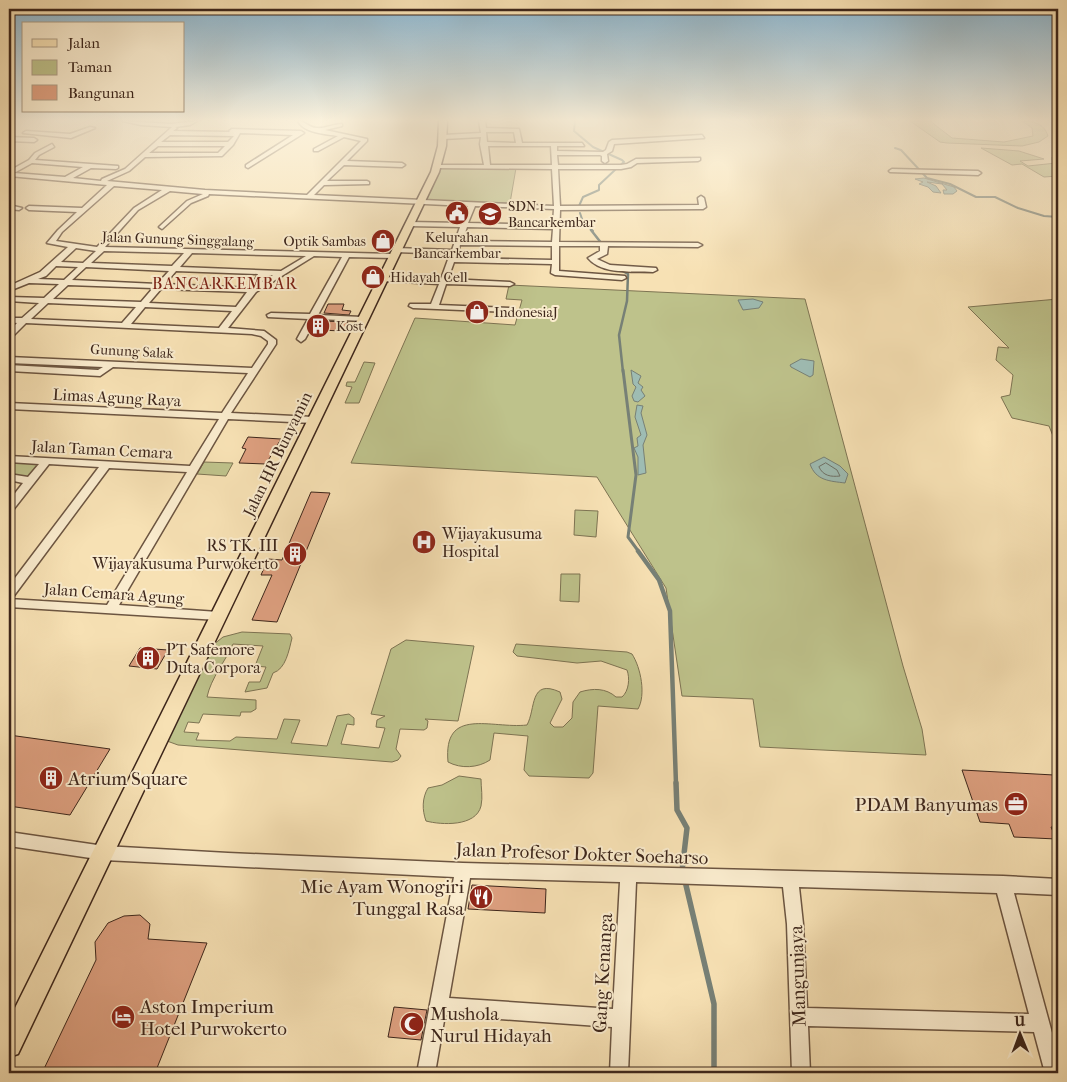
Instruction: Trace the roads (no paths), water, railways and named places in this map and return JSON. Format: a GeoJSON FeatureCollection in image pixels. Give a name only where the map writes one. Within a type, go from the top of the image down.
{"type":"FeatureCollection","features":[{"type":"Feature","properties":{"kind":"main road","name":"Jalan HR Bunyamin"},"geometry":{"type":"LineString","coordinates":[[9,1044],[104,853],[394,253],[436,171]]}},
{"type":"Feature","properties":{"kind":"street"},"geometry":{"type":"LineString","coordinates":[[67,179],[80,171]]}},
{"type":"Feature","properties":{"kind":"street"},"geometry":{"type":"LineString","coordinates":[[100,182],[125,171]]}},
{"type":"Feature","properties":{"kind":"street"},"geometry":{"type":"LineString","coordinates":[[308,197],[334,171]]}},
{"type":"Feature","properties":{"kind":"street"},"geometry":{"type":"LineString","coordinates":[[554,171],[557,208],[554,273],[556,275],[622,278]]}},
{"type":"Feature","properties":{"kind":"street"},"geometry":{"type":"LineString","coordinates":[[913,171],[978,173]]}},
{"type":"Feature","properties":{"kind":"street"},"geometry":{"type":"LineString","coordinates":[[9,174],[213,193],[557,208],[703,207],[700,198]]}},
{"type":"Feature","properties":{"kind":"street","name":"Jalan Gunung Singgalang"},"geometry":{"type":"LineString","coordinates":[[113,183],[82,210],[51,243],[101,249],[292,255],[346,256],[454,252]]}},
{"type":"Feature","properties":{"kind":"street"},"geometry":{"type":"LineString","coordinates":[[322,183],[367,183]]}},
{"type":"Feature","properties":{"kind":"street"},"geometry":{"type":"LineString","coordinates":[[9,335],[17,325],[47,301],[85,265],[135,210],[168,189]]}},
{"type":"Feature","properties":{"kind":"street"},"geometry":{"type":"LineString","coordinates":[[162,227],[191,200],[213,193]]}},
{"type":"Feature","properties":{"kind":"street"},"geometry":{"type":"LineString","coordinates":[[268,204],[277,196]]}},
{"type":"Feature","properties":{"kind":"street"},"geometry":{"type":"LineString","coordinates":[[434,307],[472,204]]}},
{"type":"Feature","properties":{"kind":"street"},"geometry":{"type":"LineString","coordinates":[[9,207],[19,208]]}},
{"type":"Feature","properties":{"kind":"street"},"geometry":{"type":"LineString","coordinates":[[29,208],[82,210]]}},
{"type":"Feature","properties":{"kind":"street"},"geometry":{"type":"LineString","coordinates":[[409,224],[556,227]]}},
{"type":"Feature","properties":{"kind":"street"},"geometry":{"type":"LineString","coordinates":[[457,243],[698,245]]}},
{"type":"Feature","properties":{"kind":"street"},"geometry":{"type":"LineString","coordinates":[[604,245],[604,252],[592,258],[596,263],[618,268],[653,270]]}},
{"type":"Feature","properties":{"kind":"street"},"geometry":{"type":"LineString","coordinates":[[9,289],[31,281],[74,246]]}},
{"type":"Feature","properties":{"kind":"street"},"geometry":{"type":"LineString","coordinates":[[124,326],[190,251]]}},
{"type":"Feature","properties":{"kind":"street"},"geometry":{"type":"LineString","coordinates":[[284,272],[292,255]]}},
{"type":"Feature","properties":{"kind":"street"},"geometry":{"type":"LineString","coordinates":[[31,281],[252,290],[312,255]]}},
{"type":"Feature","properties":{"kind":"street"},"geometry":{"type":"LineString","coordinates":[[301,339],[346,256]]}},
{"type":"Feature","properties":{"kind":"street"},"geometry":{"type":"LineString","coordinates":[[451,260],[556,262]]}},
{"type":"Feature","properties":{"kind":"street"},"geometry":{"type":"LineString","coordinates":[[54,264],[263,273],[284,272]]}},
{"type":"Feature","properties":{"kind":"street"},"geometry":{"type":"LineString","coordinates":[[222,330],[263,273]]}},
{"type":"Feature","properties":{"kind":"street"},"geometry":{"type":"LineString","coordinates":[[382,279],[510,284]]}},
{"type":"Feature","properties":{"kind":"street"},"geometry":{"type":"LineString","coordinates":[[9,299],[238,309]]}},
{"type":"Feature","properties":{"kind":"street"},"geometry":{"type":"LineString","coordinates":[[413,306],[510,310]]}},
{"type":"Feature","properties":{"kind":"street"},"geometry":{"type":"LineString","coordinates":[[271,314],[362,319]]}},
{"type":"Feature","properties":{"kind":"street"},"geometry":{"type":"LineString","coordinates":[[9,320],[17,325],[124,326],[258,332],[272,340],[272,344],[225,416],[111,608]]}},
{"type":"Feature","properties":{"kind":"street","name":"Gunung Salak"},"geometry":{"type":"LineString","coordinates":[[9,360],[253,371]]}},
{"type":"Feature","properties":{"kind":"street"},"geometry":{"type":"LineString","coordinates":[[9,368],[102,373],[111,365]]}},
{"type":"Feature","properties":{"kind":"street","name":"Limas Agung Raya"},"geometry":{"type":"LineString","coordinates":[[9,406],[313,420]]}},
{"type":"Feature","properties":{"kind":"street","name":"Jalan Taman Cemara"},"geometry":{"type":"LineString","coordinates":[[9,459],[193,469]]}},
{"type":"Feature","properties":{"kind":"street"},"geometry":{"type":"LineString","coordinates":[[9,508],[46,462]]}},
{"type":"Feature","properties":{"kind":"street"},"geometry":{"type":"LineString","coordinates":[[9,594],[106,465]]}},
{"type":"Feature","properties":{"kind":"street"},"geometry":{"type":"LineString","coordinates":[[9,477],[32,481]]}},
{"type":"Feature","properties":{"kind":"street","name":"Jalan Cemara Agung"},"geometry":{"type":"LineString","coordinates":[[9,602],[218,616]]}},
{"type":"Feature","properties":{"kind":"street","name":"Jalan Profesor Dokter Soeharso"},"geometry":{"type":"LineString","coordinates":[[9,839],[104,853],[463,870],[1058,887]]}},
{"type":"Feature","properties":{"kind":"street"},"geometry":{"type":"LineString","coordinates":[[426,1073],[463,870]]}},
{"type":"Feature","properties":{"kind":"street","name":"Gang Kenanga"},"geometry":{"type":"LineString","coordinates":[[619,1073],[628,874]]}},
{"type":"Feature","properties":{"kind":"street","name":"Mangunjaya"},"geometry":{"type":"LineString","coordinates":[[790,878],[795,924],[801,1073]]}},
{"type":"Feature","properties":{"kind":"street"},"geometry":{"type":"LineString","coordinates":[[1003,884],[1054,1073]]}},
{"type":"Feature","properties":{"kind":"street"},"geometry":{"type":"LineString","coordinates":[[438,1006],[622,1019]]}},
{"type":"Feature","properties":{"kind":"street"},"geometry":{"type":"LineString","coordinates":[[798,1017],[1041,1023]]}},
{"type":"Feature","properties":{"kind":"water"},"geometry":{"type":"Polygon","coordinates":[[[924,178],[954,187],[957,191],[953,194],[944,194],[943,190],[947,190],[942,184],[927,182],[936,186],[941,193],[933,192],[928,187],[919,184],[923,182],[915,179],[924,178]]]}},
{"type":"Feature","properties":{"kind":"water"},"geometry":{"type":"Polygon","coordinates":[[[753,299],[763,302],[759,308],[743,310],[738,300],[753,299]]]}},
{"type":"Feature","properties":{"kind":"water"},"geometry":{"type":"Polygon","coordinates":[[[801,359],[814,361],[813,375],[810,377],[790,365],[801,359]]]}},
{"type":"Feature","properties":{"kind":"water"},"geometry":{"type":"Polygon","coordinates":[[[631,370],[641,376],[638,383],[643,387],[641,390],[645,396],[638,402],[634,401],[632,396],[636,387],[633,384],[631,370]]]}},
{"type":"Feature","properties":{"kind":"water"},"geometry":{"type":"Polygon","coordinates":[[[637,405],[643,406],[641,413],[647,435],[643,445],[646,473],[638,475],[638,457],[634,448],[638,446],[637,438],[641,435],[635,417],[637,405]]]}},
{"type":"Feature","properties":{"kind":"water"},"geometry":{"type":"Polygon","coordinates":[[[824,457],[840,466],[848,474],[845,483],[824,479],[816,474],[810,464],[824,457]]]}},
{"type":"Feature","properties":{"kind":"waterway"},"geometry":{"type":"LineString","coordinates":[[579,206],[583,197],[599,190],[599,185],[613,171]]}},
{"type":"Feature","properties":{"kind":"waterway"},"geometry":{"type":"LineString","coordinates":[[921,171],[927,178],[950,184],[976,197],[995,197],[1018,208],[1044,216],[1058,217]]}},
{"type":"Feature","properties":{"kind":"waterway"},"geometry":{"type":"LineString","coordinates":[[580,213],[583,222],[593,231]]}},
{"type":"Feature","properties":{"kind":"waterway"},"geometry":{"type":"LineString","coordinates":[[591,230],[602,244]]}},
{"type":"Feature","properties":{"kind":"waterway"},"geometry":{"type":"LineString","coordinates":[[621,270],[628,274],[627,301],[619,335],[623,372]]}},
{"type":"Feature","properties":{"kind":"waterway"},"geometry":{"type":"LineString","coordinates":[[623,370],[636,475],[628,537],[639,552]]}},
{"type":"Feature","properties":{"kind":"waterway"},"geometry":{"type":"LineString","coordinates":[[638,551],[659,580],[670,611],[676,784]]}},
{"type":"Feature","properties":{"kind":"waterway"},"geometry":{"type":"LineString","coordinates":[[676,783],[677,810],[687,828],[682,871]]}},
{"type":"Feature","properties":{"kind":"waterway"},"geometry":{"type":"LineString","coordinates":[[685,881],[714,1004],[714,1073]]}},
{"type":"Feature","properties":{"kind":"place","name":"Kelurahan Bancarkembar"},"geometry":{"type":"Point","coordinates":[457,213]}},
{"type":"Feature","properties":{"kind":"place","name":"SDN 1 Bancarkembar"},"geometry":{"type":"Point","coordinates":[490,214]}},
{"type":"Feature","properties":{"kind":"place","name":"Optik Sambas"},"geometry":{"type":"Point","coordinates":[383,241]}},
{"type":"Feature","properties":{"kind":"place","name":"Hidayah Cell"},"geometry":{"type":"Point","coordinates":[373,277]}},
{"type":"Feature","properties":{"kind":"place","name":"IndonesiaJ"},"geometry":{"type":"Point","coordinates":[477,312]}},
{"type":"Feature","properties":{"kind":"place","name":"Kost"},"geometry":{"type":"Point","coordinates":[318,326]}},
{"type":"Feature","properties":{"kind":"place","name":"Wijayakusuma Hospital"},"geometry":{"type":"Point","coordinates":[424,542]}},
{"type":"Feature","properties":{"kind":"place","name":"RS TK. III Wijayakusuma Purwokerto"},"geometry":{"type":"Point","coordinates":[295,554]}},
{"type":"Feature","properties":{"kind":"place","name":"PT Safemore Duta Corpora"},"geometry":{"type":"Point","coordinates":[148,658]}},
{"type":"Feature","properties":{"kind":"place","name":"Atrium Square"},"geometry":{"type":"Point","coordinates":[51,778]}},
{"type":"Feature","properties":{"kind":"place","name":"PDAM Banyumas"},"geometry":{"type":"Point","coordinates":[1016,804]}},
{"type":"Feature","properties":{"kind":"place","name":"Mie Ayam Wonogiri Tunggal Rasa"},"geometry":{"type":"Point","coordinates":[481,897]}},
{"type":"Feature","properties":{"kind":"place","name":"Aston Imperium Hotel Purwokerto"},"geometry":{"type":"Point","coordinates":[123,1017]}},
{"type":"Feature","properties":{"kind":"place","name":"Mushola Nurul Hidayah"},"geometry":{"type":"Point","coordinates":[412,1024]}},
{"type":"Feature","properties":{"kind":"district","name":"BANCARKEMBAR"},"geometry":{"type":"Point","coordinates":[225,283]}}]}
